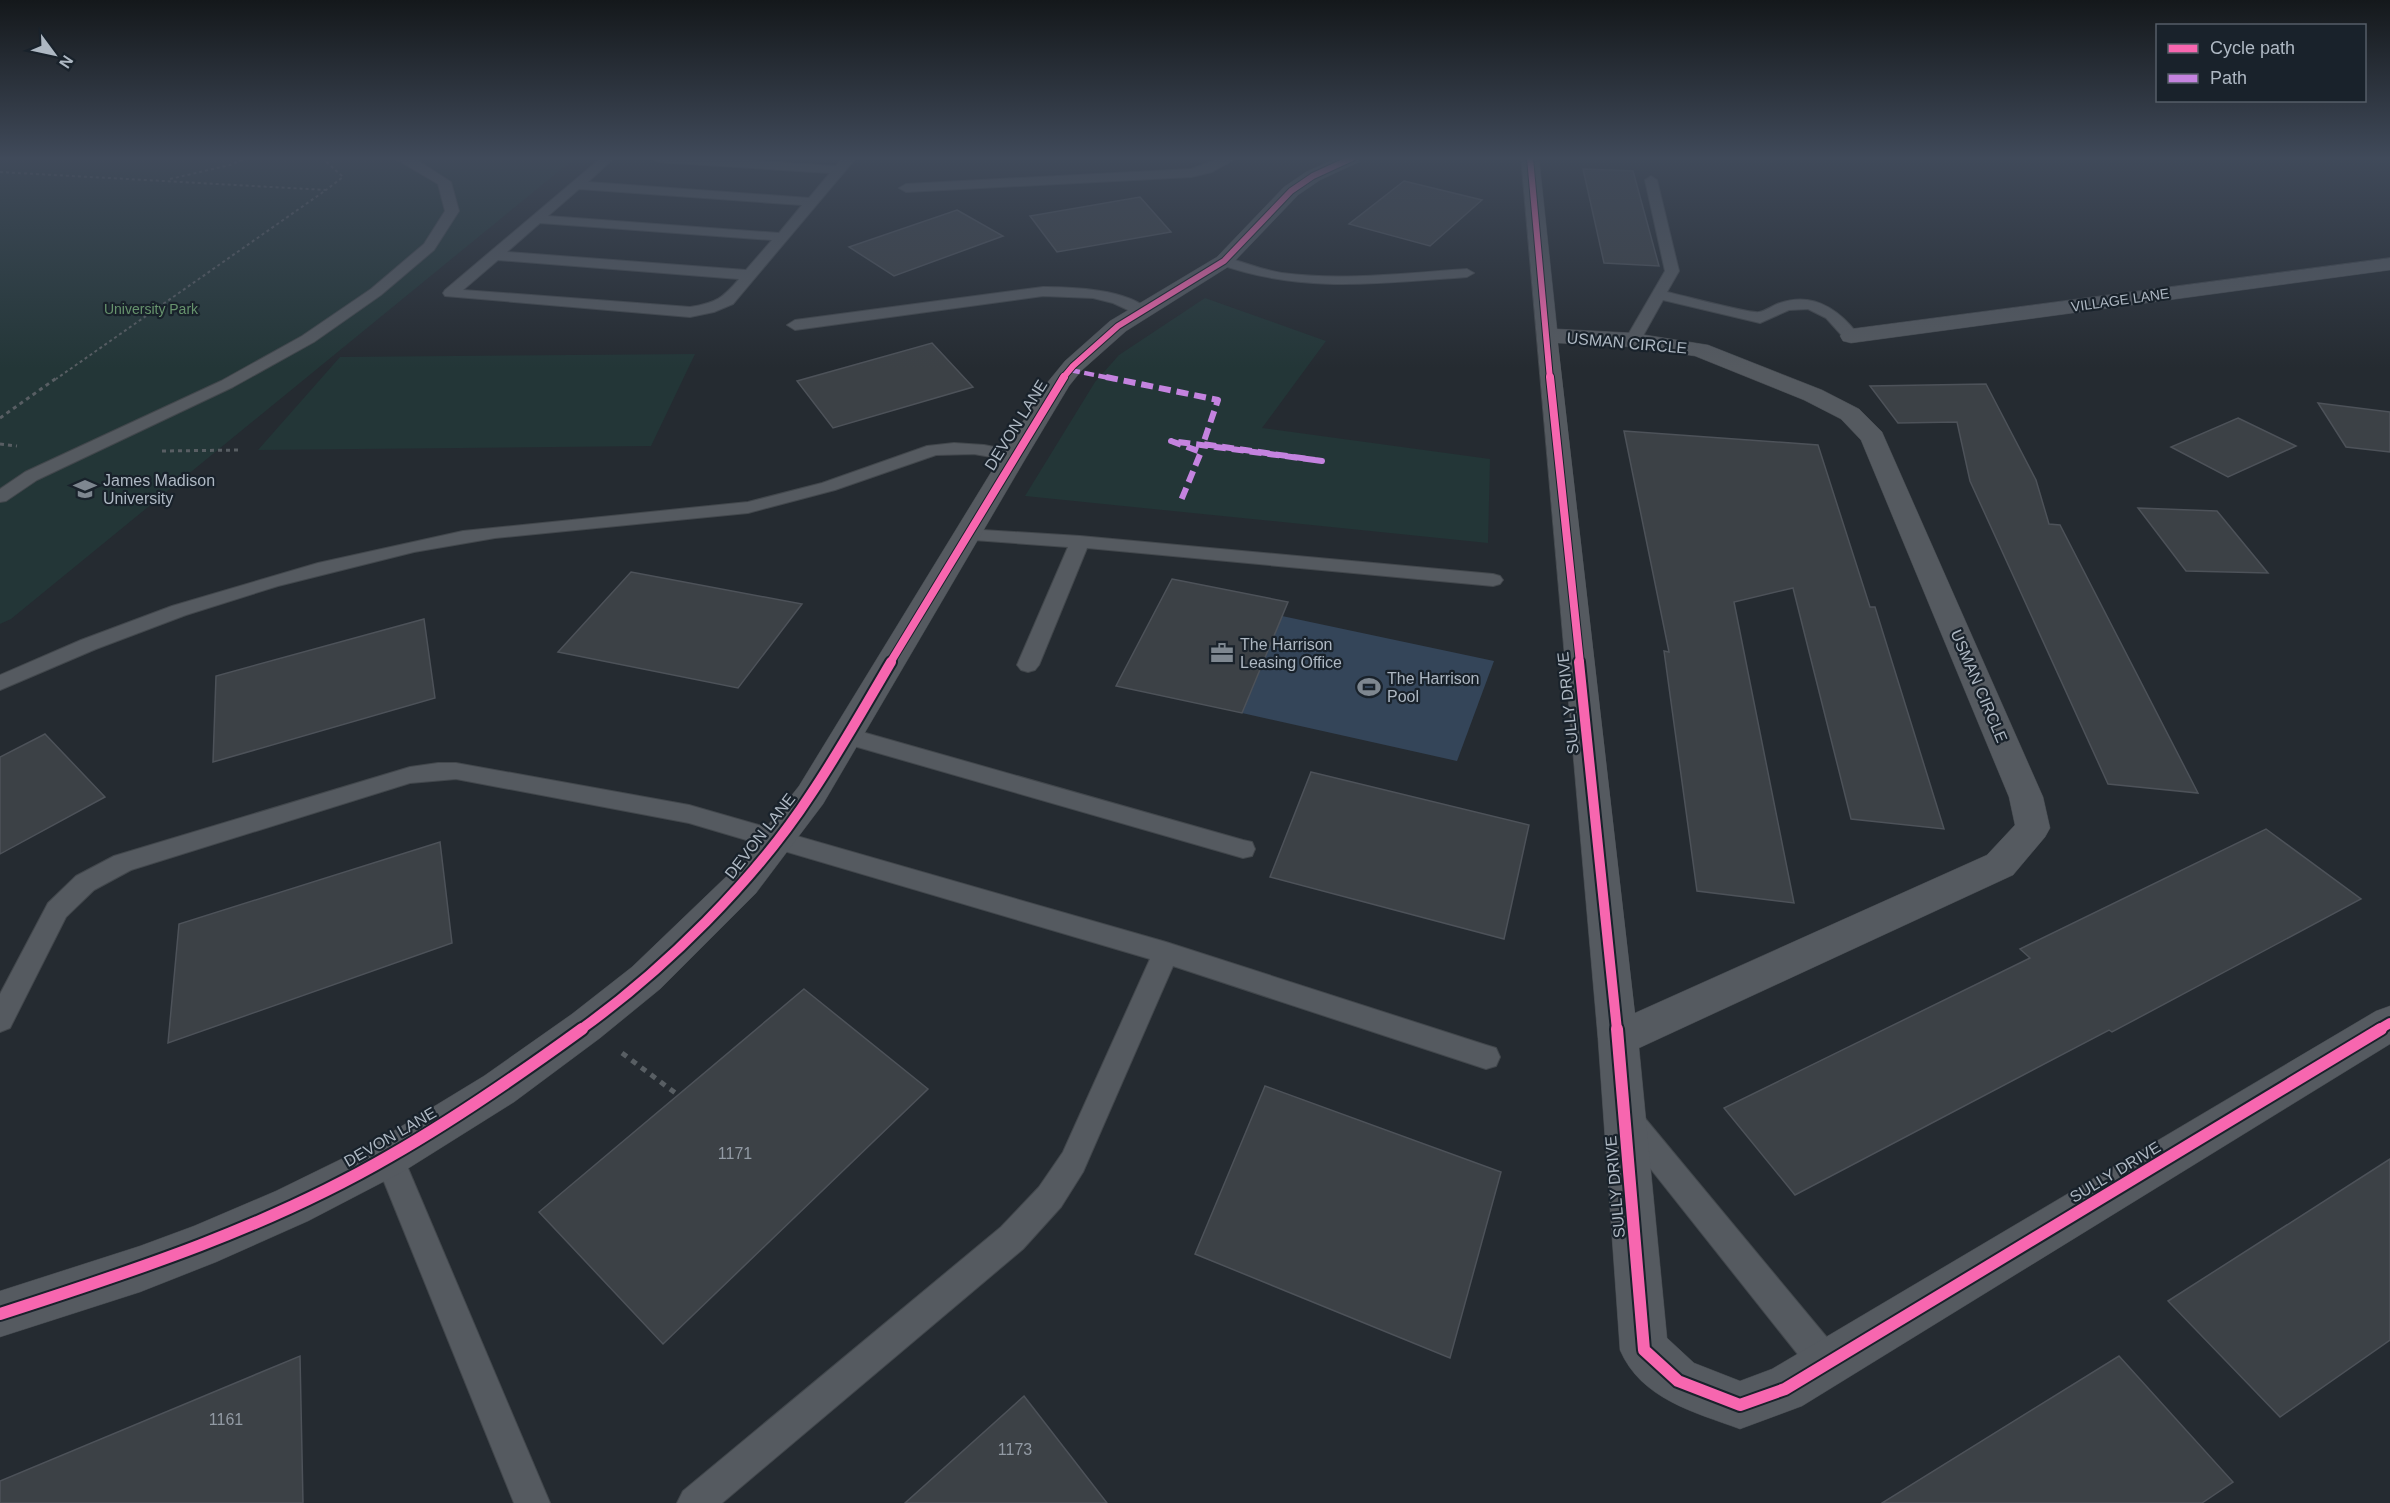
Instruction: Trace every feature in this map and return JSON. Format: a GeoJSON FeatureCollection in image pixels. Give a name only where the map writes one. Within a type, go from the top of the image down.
{"type":"FeatureCollection","features":[{"type":"Feature","properties":{"kind":"street","name":"DEVON LANE"},"geometry":{"type":"LineString","coordinates":[[0,1314],[110,1279],[200,1246],[292,1206],[389,1157],[499,1089],[586,1026],[645,978],[714,913],[778,840],[811,795],[1059,383],[1073,366],[1100,341],[1141,311],[1187,286],[1224,261],[1256,228]]}},
{"type":"Feature","properties":{"kind":"street","name":"SULLY DRIVE"},"geometry":{"type":"LineString","coordinates":[[1536,228],[1618,1040],[1644,1350],[1678,1381],[1740,1405],[1785,1389],[2390,1023]]}},
{"type":"Feature","properties":{"kind":"street","name":"VILLAGE LANE"},"geometry":{"type":"LineString","coordinates":[[1851,336],[2390,264]]}},
{"type":"Feature","properties":{"kind":"street","name":"USMAN CIRCLE"},"geometry":{"type":"LineString","coordinates":[[1546,335],[1633,340],[1700,350],[1802,390],[1850,414],[1873,437],[2026,797],[2033,828],[2000,865],[1618,1040]]}},
{"type":"Feature","properties":{"kind":"lane"},"geometry":{"type":"LineString","coordinates":[[0,497],[31,476],[227,384],[308,339],[376,292],[429,246],[441,228]]}},
{"type":"Feature","properties":{"kind":"lane"},"geometry":{"type":"LineString","coordinates":[[525,228],[450,293],[690,312],[709,309],[728,301],[790,228]]}},
{"type":"Feature","properties":{"kind":"lane"},"geometry":{"type":"LineString","coordinates":[[661,228],[782,237]]}},
{"type":"Feature","properties":{"kind":"lane"},"geometry":{"type":"LineString","coordinates":[[1633,340],[1672,271],[1662,228]]}},
{"type":"Feature","properties":{"kind":"lane"},"geometry":{"type":"LineString","coordinates":[[494,255],[750,274]]}},
{"type":"Feature","properties":{"kind":"lane"},"geometry":{"type":"LineString","coordinates":[[1224,261],[1262,275],[1299,280],[1467,273]]}},
{"type":"Feature","properties":{"kind":"lane"},"geometry":{"type":"LineString","coordinates":[[795,326],[1042,292],[1097,295],[1141,311]]}},
{"type":"Feature","properties":{"kind":"lane"},"geometry":{"type":"LineString","coordinates":[[1659,295],[1760,318],[1779,306],[1793,303],[1809,305],[1839,318],[1851,336]]}},
{"type":"Feature","properties":{"kind":"lane"},"geometry":{"type":"LineString","coordinates":[[0,683],[90,644],[181,610],[271,582],[400,550],[472,536],[721,512],[759,506],[796,497],[933,450],[951,447],[965,447],[1014,456]]}},
{"type":"Feature","properties":{"kind":"lane"},"geometry":{"type":"LineString","coordinates":[[967,535],[1080,542],[1493,580]]}},
{"type":"Feature","properties":{"kind":"lane"},"geometry":{"type":"LineString","coordinates":[[1028,665],[1080,542]]}},
{"type":"Feature","properties":{"kind":"lane"},"geometry":{"type":"LineString","coordinates":[[848,736],[1243,849]]}},
{"type":"Feature","properties":{"kind":"lane"},"geometry":{"type":"LineString","coordinates":[[0,1020],[57,910],[81,886],[98,874],[123,863],[417,774],[438,771],[462,772],[688,814],[1166,953],[1486,1057]]}},
{"type":"Feature","properties":{"kind":"lane"},"geometry":{"type":"LineString","coordinates":[[694,1503],[1033,1218],[1073,1162],[1166,953]]}},
{"type":"Feature","properties":{"kind":"lane"},"geometry":{"type":"LineString","coordinates":[[1624,1114],[1827,1364]]}},
{"type":"Feature","properties":{"kind":"lane"},"geometry":{"type":"LineString","coordinates":[[389,1157],[532,1503]]}},
{"type":"Feature","properties":{"kind":"path"},"geometry":{"type":"LineString","coordinates":[[0,417],[271,228]]}},
{"type":"Feature","properties":{"kind":"path"},"geometry":{"type":"LineString","coordinates":[[586,1026],[678,1095]]}},
{"type":"Feature","properties":{"kind":"green space","name":"University Park"},"geometry":{"type":"Polygon","coordinates":[[[0,228],[489,228],[11,619],[0,624],[0,228]]]}},
{"type":"Feature","properties":{"kind":"green space"},"geometry":{"type":"Polygon","coordinates":[[[1205,298],[1326,341],[1262,428],[1490,459],[1488,543],[1025,496],[1095,382],[1119,355],[1205,298]]]}},
{"type":"Feature","properties":{"kind":"green space"},"geometry":{"type":"Polygon","coordinates":[[[695,354],[651,446],[258,450],[340,357],[695,354]]]}},
{"type":"Feature","properties":{"kind":"water","name":"The Harrison Pool"},"geometry":{"type":"Polygon","coordinates":[[[1282,616],[1494,661],[1457,761],[1242,713],[1282,616]]]}},
{"type":"Feature","properties":{"kind":"building"},"geometry":{"type":"Polygon","coordinates":[[[904,228],[989,228],[1003,236],[894,276],[849,247],[904,228]]]}},
{"type":"Feature","properties":{"kind":"building"},"geometry":{"type":"Polygon","coordinates":[[[1039,228],[1168,228],[1171,232],[1057,252],[1039,228]]]}},
{"type":"Feature","properties":{"kind":"building"},"geometry":{"type":"Polygon","coordinates":[[[1364,228],[1450,228],[1430,246],[1364,228]]]}},
{"type":"Feature","properties":{"kind":"building"},"geometry":{"type":"Polygon","coordinates":[[[1596,228],[1649,228],[1659,266],[1604,263],[1596,228]]]}},
{"type":"Feature","properties":{"kind":"building"},"geometry":{"type":"Polygon","coordinates":[[[932,343],[973,387],[833,428],[797,381],[932,343]]]}},
{"type":"Feature","properties":{"kind":"building"},"geometry":{"type":"Polygon","coordinates":[[[1986,384],[2036,480],[2049,524],[2060,525],[2198,793],[2108,784],[1970,481],[1957,422],[1898,423],[1870,386],[1986,384]]]}},
{"type":"Feature","properties":{"kind":"building"},"geometry":{"type":"Polygon","coordinates":[[[2318,403],[2390,412],[2390,452],[2346,447],[2318,403]]]}},
{"type":"Feature","properties":{"kind":"building"},"geometry":{"type":"Polygon","coordinates":[[[2238,418],[2296,446],[2228,477],[2171,447],[2238,418]]]}},
{"type":"Feature","properties":{"kind":"building"},"geometry":{"type":"Polygon","coordinates":[[[1624,431],[1818,445],[1870,607],[1875,607],[1944,829],[1851,819],[1793,588],[1734,602],[1794,903],[1697,891],[1664,651],[1669,652],[1624,431]]]}},
{"type":"Feature","properties":{"kind":"building"},"geometry":{"type":"Polygon","coordinates":[[[2138,508],[2217,511],[2268,573],[2186,571],[2138,508]]]}},
{"type":"Feature","properties":{"kind":"building"},"geometry":{"type":"Polygon","coordinates":[[[631,572],[802,604],[738,688],[558,652],[631,572]]]}},
{"type":"Feature","properties":{"kind":"building"},"geometry":{"type":"Polygon","coordinates":[[[1172,579],[1288,602],[1242,713],[1116,686],[1172,579]]]}},
{"type":"Feature","properties":{"kind":"building"},"geometry":{"type":"Polygon","coordinates":[[[424,619],[435,698],[213,762],[216,676],[424,619]]]}},
{"type":"Feature","properties":{"kind":"building"},"geometry":{"type":"Polygon","coordinates":[[[45,734],[105,797],[0,854],[0,757],[45,734]]]}},
{"type":"Feature","properties":{"kind":"building"},"geometry":{"type":"Polygon","coordinates":[[[1311,772],[1529,825],[1504,939],[1270,877],[1311,772]]]}},
{"type":"Feature","properties":{"kind":"building"},"geometry":{"type":"Polygon","coordinates":[[[2266,829],[2361,899],[2112,1032],[2109,1030],[1795,1195],[1724,1108],[2030,958],[2020,949],[2266,829]]]}},
{"type":"Feature","properties":{"kind":"building"},"geometry":{"type":"Polygon","coordinates":[[[440,842],[452,943],[168,1043],[179,924],[440,842]]]}},
{"type":"Feature","properties":{"kind":"building"},"geometry":{"type":"Polygon","coordinates":[[[804,989],[928,1089],[663,1344],[539,1212],[804,989]]]}},
{"type":"Feature","properties":{"kind":"building"},"geometry":{"type":"Polygon","coordinates":[[[1265,1086],[1501,1172],[1450,1358],[1195,1254],[1265,1086]]]}},
{"type":"Feature","properties":{"kind":"building"},"geometry":{"type":"Polygon","coordinates":[[[2390,1159],[2390,1340],[2280,1417],[2168,1301],[2390,1159]]]}},
{"type":"Feature","properties":{"kind":"building"},"geometry":{"type":"Polygon","coordinates":[[[300,1356],[303,1503],[0,1503],[0,1481],[300,1356]]]}},
{"type":"Feature","properties":{"kind":"building"},"geometry":{"type":"Polygon","coordinates":[[[2119,1356],[2233,1482],[2202,1503],[1882,1503],[2119,1356]]]}},
{"type":"Feature","properties":{"kind":"building"},"geometry":{"type":"Polygon","coordinates":[[[1024,1396],[1107,1503],[905,1503],[1024,1396]]]}},
{"type":"Feature","properties":{"kind":"marked path"},"geometry":{"type":"LineString","coordinates":[[1070,370],[1218,400],[1203,444],[1322,461],[1171,441],[1201,452],[1180,503]]}},
{"type":"Feature","properties":{"kind":"cycle path"},"geometry":{"type":"LineString","coordinates":[[0,1314],[140,1269],[200,1246],[292,1206],[389,1157],[499,1089],[586,1026],[646,978],[743,883],[811,795],[1059,383],[1073,366],[1118,326],[1224,261],[1255,228]]}},
{"type":"Feature","properties":{"kind":"cycle path"},"geometry":{"type":"LineString","coordinates":[[1536,228],[1618,1039],[1644,1350],[1678,1381],[1740,1405],[1785,1389],[2390,1023]]}},
{"type":"Feature","properties":{"kind":"place","name":"James Madison University"},"geometry":{"type":"Point","coordinates":[85,489]}},
{"type":"Feature","properties":{"kind":"place","name":"The Harrison Leasing Office"},"geometry":{"type":"Point","coordinates":[1222,653]}},
{"type":"Feature","properties":{"kind":"place","name":"The Harrison Pool"},"geometry":{"type":"Point","coordinates":[1369,687]}}]}
